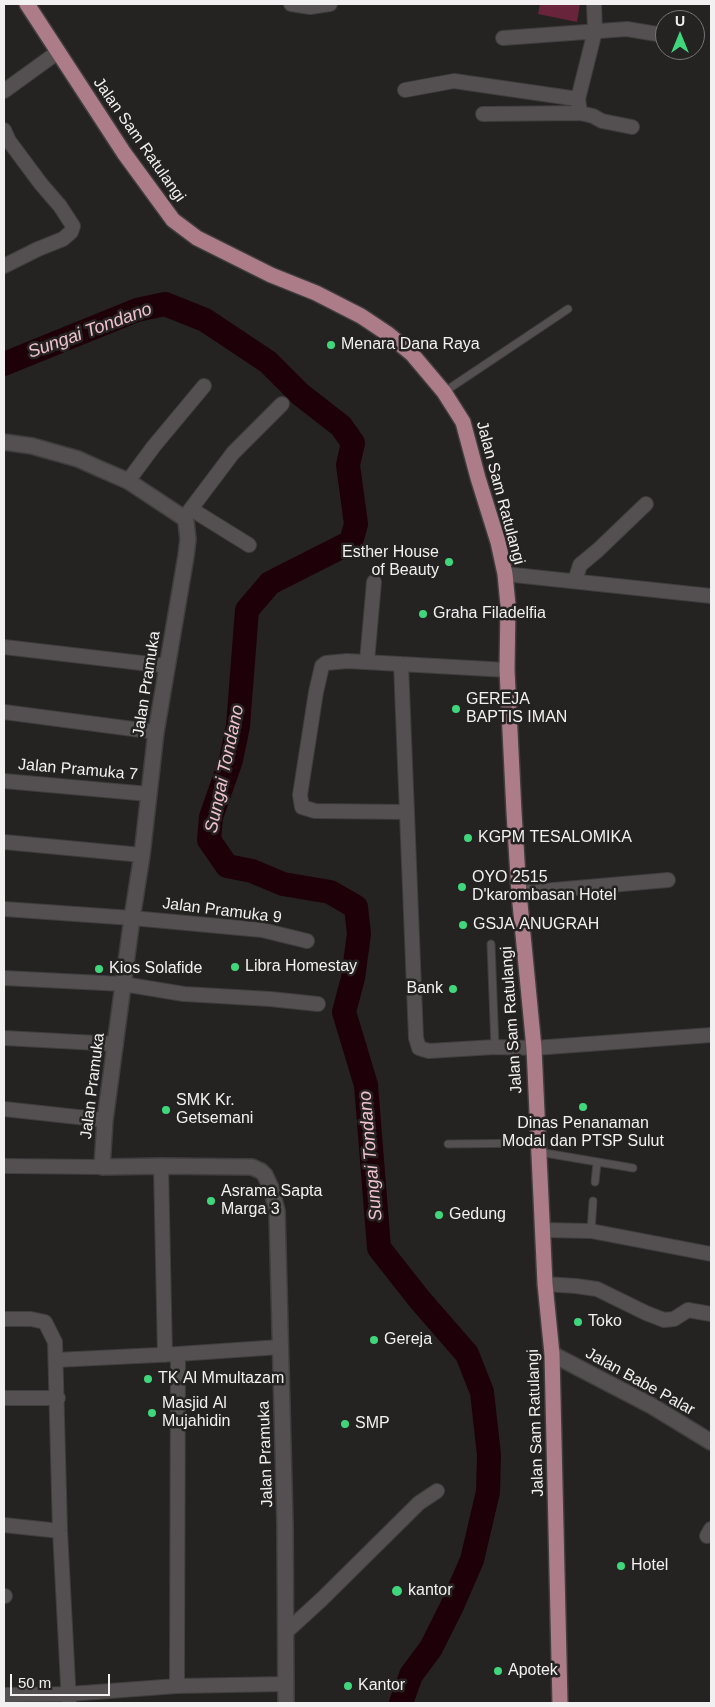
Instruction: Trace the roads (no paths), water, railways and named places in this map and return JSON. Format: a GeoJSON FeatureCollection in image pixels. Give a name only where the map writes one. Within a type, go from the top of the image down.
{"type":"FeatureCollection","features":[{"type":"Feature","properties":{"kind":"main road","name":"Jalan Sam Ratulangi"},"geometry":{"type":"LineString","coordinates":[[27,4],[124,153],[173,220],[197,238],[271,275],[316,293],[361,316],[388,334],[412,354],[444,392],[464,422],[478,478],[498,542],[505,574],[508,605],[507,670],[519,893],[534,1048],[545,1284],[552,1354],[560,1703]]}},
{"type":"Feature","properties":{"kind":"street"},"geometry":{"type":"LineString","coordinates":[[291,4],[310,7],[330,4]]}},
{"type":"Feature","properties":{"kind":"street"},"geometry":{"type":"LineString","coordinates":[[579,106],[595,31],[594,4]]}},
{"type":"Feature","properties":{"kind":"street"},"geometry":{"type":"LineString","coordinates":[[503,38],[626,29],[655,34]]}},
{"type":"Feature","properties":{"kind":"street"},"geometry":{"type":"LineString","coordinates":[[4,91],[58,52]]}},
{"type":"Feature","properties":{"kind":"street"},"geometry":{"type":"LineString","coordinates":[[405,90],[454,81],[579,106],[602,122],[632,127]]}},
{"type":"Feature","properties":{"kind":"street"},"geometry":{"type":"LineString","coordinates":[[483,114],[579,106]]}},
{"type":"Feature","properties":{"kind":"street"},"geometry":{"type":"LineString","coordinates":[[4,130],[9,141],[60,206],[73,226],[71,232],[63,239],[4,266]]}},
{"type":"Feature","properties":{"kind":"street"},"geometry":{"type":"LineString","coordinates":[[128,481],[154,446],[204,386]]}},
{"type":"Feature","properties":{"kind":"street"},"geometry":{"type":"LineString","coordinates":[[187,514],[234,453],[282,404]]}},
{"type":"Feature","properties":{"kind":"street"},"geometry":{"type":"LineString","coordinates":[[4,442],[32,446],[78,459],[128,481],[187,514],[249,545]]}},
{"type":"Feature","properties":{"kind":"street"},"geometry":{"type":"LineString","coordinates":[[575,582],[580,565],[646,504]]}},
{"type":"Feature","properties":{"kind":"street","name":"Jalan Pramuka"},"geometry":{"type":"LineString","coordinates":[[187,514],[186,556],[156,732],[142,855],[105,1120],[102,1167],[252,1167],[260,1171],[269,1182],[275,1198],[277,1211],[280,1347],[286,1703]]}},
{"type":"Feature","properties":{"kind":"street"},"geometry":{"type":"LineString","coordinates":[[505,574],[711,596]]}},
{"type":"Feature","properties":{"kind":"street"},"geometry":{"type":"LineString","coordinates":[[367,661],[374,582]]}},
{"type":"Feature","properties":{"kind":"street"},"geometry":{"type":"LineString","coordinates":[[4,647],[167,666]]}},
{"type":"Feature","properties":{"kind":"street"},"geometry":{"type":"LineString","coordinates":[[407,812],[315,811],[302,807],[300,802],[309,730],[322,666],[332,662],[367,661],[507,670]]}},
{"type":"Feature","properties":{"kind":"street"},"geometry":{"type":"LineString","coordinates":[[402,664],[417,1045],[424,1050],[430,1051],[495,1047],[534,1048],[711,1035]]}},
{"type":"Feature","properties":{"kind":"street"},"geometry":{"type":"LineString","coordinates":[[4,712],[156,732]]}},
{"type":"Feature","properties":{"kind":"street","name":"Jalan Pramuka 7"},"geometry":{"type":"LineString","coordinates":[[4,781],[149,794]]}},
{"type":"Feature","properties":{"kind":"street"},"geometry":{"type":"LineString","coordinates":[[4,842],[142,855]]}},
{"type":"Feature","properties":{"kind":"street"},"geometry":{"type":"LineString","coordinates":[[519,893],[668,880]]}},
{"type":"Feature","properties":{"kind":"street","name":"Jalan Pramuka 9"},"geometry":{"type":"LineString","coordinates":[[4,909],[262,930],[307,941]]}},
{"type":"Feature","properties":{"kind":"street"},"geometry":{"type":"LineString","coordinates":[[4,978],[123,984],[184,994],[318,1004]]}},
{"type":"Feature","properties":{"kind":"street"},"geometry":{"type":"LineString","coordinates":[[4,1038],[116,1044]]}},
{"type":"Feature","properties":{"kind":"street"},"geometry":{"type":"LineString","coordinates":[[4,1109],[105,1120]]}},
{"type":"Feature","properties":{"kind":"street"},"geometry":{"type":"LineString","coordinates":[[4,1166],[102,1167]]}},
{"type":"Feature","properties":{"kind":"street"},"geometry":{"type":"LineString","coordinates":[[161,1166],[172,1355],[177,1686]]}},
{"type":"Feature","properties":{"kind":"street"},"geometry":{"type":"LineString","coordinates":[[543,1230],[591,1231],[711,1254]]}},
{"type":"Feature","properties":{"kind":"street"},"geometry":{"type":"LineString","coordinates":[[545,1284],[597,1289],[664,1320],[674,1319],[688,1310],[711,1314]]}},
{"type":"Feature","properties":{"kind":"street"},"geometry":{"type":"LineString","coordinates":[[4,1320],[31,1319],[45,1322],[55,1342],[58,1398],[60,1531],[69,1699]]}},
{"type":"Feature","properties":{"kind":"street"},"geometry":{"type":"LineString","coordinates":[[56,1360],[172,1355],[280,1347]]}},
{"type":"Feature","properties":{"kind":"street","name":"Jalan Babe Palar"},"geometry":{"type":"LineString","coordinates":[[552,1354],[652,1406],[711,1442]]}},
{"type":"Feature","properties":{"kind":"street"},"geometry":{"type":"LineString","coordinates":[[4,1398],[58,1398]]}},
{"type":"Feature","properties":{"kind":"street"},"geometry":{"type":"LineString","coordinates":[[286,1632],[322,1599],[419,1502],[437,1491]]}},
{"type":"Feature","properties":{"kind":"street"},"geometry":{"type":"LineString","coordinates":[[4,1525],[60,1531]]}},
{"type":"Feature","properties":{"kind":"street"},"geometry":{"type":"LineString","coordinates":[[4,1695],[69,1699],[177,1686],[286,1684]]}},
{"type":"Feature","properties":{"kind":"lane"},"geometry":{"type":"LineString","coordinates":[[444,392],[568,309]]}},
{"type":"Feature","properties":{"kind":"lane"},"geometry":{"type":"LineString","coordinates":[[490,944],[495,1047]]}},
{"type":"Feature","properties":{"kind":"lane"},"geometry":{"type":"LineString","coordinates":[[448,1144],[538,1148],[597,1163],[633,1168]]}},
{"type":"Feature","properties":{"kind":"lane"},"geometry":{"type":"LineString","coordinates":[[595,1182],[597,1163]]}},
{"type":"Feature","properties":{"kind":"lane"},"geometry":{"type":"LineString","coordinates":[[591,1231],[593,1201]]}},
{"type":"Feature","properties":{"kind":"waterway","name":"Sungai Tondano"},"geometry":{"type":"LineString","coordinates":[[4,364],[137,310],[165,304],[205,320],[268,362],[300,394],[341,426],[353,443],[348,465],[356,524],[351,542],[270,583],[247,610],[238,726],[231,760],[211,817],[209,840],[227,866],[252,871],[283,884],[330,892],[356,907],[359,934],[353,978],[344,1012],[366,1085],[379,1248],[420,1300],[467,1354],[482,1392],[489,1455],[488,1492],[472,1560],[431,1648],[411,1675],[401,1703]]}},
{"type":"Feature","properties":{"kind":"place","name":"Menara Dana Raya"},"geometry":{"type":"Point","coordinates":[331,345]}},
{"type":"Feature","properties":{"kind":"place","name":"Esther House of Beauty"},"geometry":{"type":"Point","coordinates":[449,562]}},
{"type":"Feature","properties":{"kind":"place","name":"Graha Filadelfia"},"geometry":{"type":"Point","coordinates":[423,614]}},
{"type":"Feature","properties":{"kind":"place","name":"GEREJA BAPTIS IMAN"},"geometry":{"type":"Point","coordinates":[456,709]}},
{"type":"Feature","properties":{"kind":"place","name":"KGPM TESALOMIKA"},"geometry":{"type":"Point","coordinates":[468,838]}},
{"type":"Feature","properties":{"kind":"place","name":"OYO 2515 D'karombasan Hotel"},"geometry":{"type":"Point","coordinates":[462,887]}},
{"type":"Feature","properties":{"kind":"place","name":"GSJA ANUGRAH"},"geometry":{"type":"Point","coordinates":[463,925]}},
{"type":"Feature","properties":{"kind":"place","name":"Libra Homestay"},"geometry":{"type":"Point","coordinates":[235,967]}},
{"type":"Feature","properties":{"kind":"place","name":"Kios Solafide"},"geometry":{"type":"Point","coordinates":[99,969]}},
{"type":"Feature","properties":{"kind":"place","name":"Bank"},"geometry":{"type":"Point","coordinates":[453,989]}},
{"type":"Feature","properties":{"kind":"place","name":"Dinas Penanaman Modal dan PTSP Sulut"},"geometry":{"type":"Point","coordinates":[583,1107]}},
{"type":"Feature","properties":{"kind":"place","name":"SMK Kr. Getsemani"},"geometry":{"type":"Point","coordinates":[166,1110]}},
{"type":"Feature","properties":{"kind":"place","name":"Asrama Sapta Marga 3"},"geometry":{"type":"Point","coordinates":[211,1201]}},
{"type":"Feature","properties":{"kind":"place","name":"Gedung"},"geometry":{"type":"Point","coordinates":[439,1215]}},
{"type":"Feature","properties":{"kind":"place","name":"Toko"},"geometry":{"type":"Point","coordinates":[578,1322]}},
{"type":"Feature","properties":{"kind":"place","name":"Gereja"},"geometry":{"type":"Point","coordinates":[374,1340]}},
{"type":"Feature","properties":{"kind":"place","name":"TK Al Mmultazam"},"geometry":{"type":"Point","coordinates":[148,1379]}},
{"type":"Feature","properties":{"kind":"place","name":"Masjid Al Mujahidin"},"geometry":{"type":"Point","coordinates":[152,1413]}},
{"type":"Feature","properties":{"kind":"place","name":"SMP"},"geometry":{"type":"Point","coordinates":[345,1424]}},
{"type":"Feature","properties":{"kind":"place","name":"Hotel"},"geometry":{"type":"Point","coordinates":[621,1566]}},
{"type":"Feature","properties":{"kind":"place","name":"kantor"},"geometry":{"type":"Point","coordinates":[397,1591]}},
{"type":"Feature","properties":{"kind":"place","name":"Apotek"},"geometry":{"type":"Point","coordinates":[498,1671]}},
{"type":"Feature","properties":{"kind":"place","name":"Kantor"},"geometry":{"type":"Point","coordinates":[348,1686]}}]}
